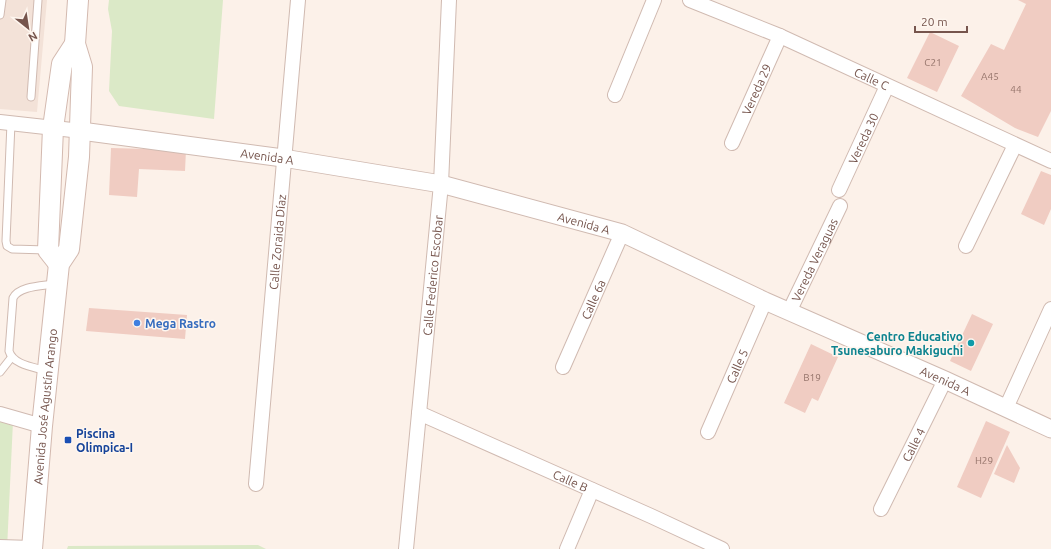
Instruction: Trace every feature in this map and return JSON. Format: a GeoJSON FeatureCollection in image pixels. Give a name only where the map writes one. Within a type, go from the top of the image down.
{"type":"FeatureCollection","features":[{"type":"Feature","properties":{"kind":"main road","name":"Avenida José Agustín Arango"},"geometry":{"type":"LineString","coordinates":[[53,257],[69,249],[81,131],[82,67],[75,44],[78,0]]}},
{"type":"Feature","properties":{"kind":"main road","name":"Avenida José Agustín Arango"},"geometry":{"type":"LineString","coordinates":[[32,549],[42,426],[57,284],[53,257],[54,128],[62,64],[75,44]]}},
{"type":"Feature","properties":{"kind":"street","name":"Calle Zoraida Díaz"},"geometry":{"type":"LineString","coordinates":[[256,484],[283,158],[298,0]]}},
{"type":"Feature","properties":{"kind":"street","name":"Calle Federico Escobar"},"geometry":{"type":"LineString","coordinates":[[406,549],[441,184],[449,0]]}},
{"type":"Feature","properties":{"kind":"street"},"geometry":{"type":"LineString","coordinates":[[615,95],[654,0]]}},
{"type":"Feature","properties":{"kind":"street","name":"Calle C"},"geometry":{"type":"LineString","coordinates":[[690,0],[780,36],[1051,161]]}},
{"type":"Feature","properties":{"kind":"street","name":"Vereda 29"},"geometry":{"type":"LineString","coordinates":[[732,142],[780,36]]}},
{"type":"Feature","properties":{"kind":"street","name":"Vereda 30"},"geometry":{"type":"LineString","coordinates":[[839,190],[886,86]]}},
{"type":"Feature","properties":{"kind":"street"},"geometry":{"type":"LineString","coordinates":[[6,122],[81,131]]}},
{"type":"Feature","properties":{"kind":"street","name":"Avenida A"},"geometry":{"type":"LineString","coordinates":[[81,131],[283,158],[441,184],[622,232],[765,302],[945,380],[1051,429]]}},
{"type":"Feature","properties":{"kind":"street"},"geometry":{"type":"LineString","coordinates":[[966,246],[1015,145]]}},
{"type":"Feature","properties":{"kind":"street","name":"Vereda Veraguas"},"geometry":{"type":"LineString","coordinates":[[789,312],[840,206]]}},
{"type":"Feature","properties":{"kind":"street","name":"Calle 6a"},"geometry":{"type":"LineString","coordinates":[[564,367],[622,232]]}},
{"type":"Feature","properties":{"kind":"street","name":"Calle 5"},"geometry":{"type":"LineString","coordinates":[[708,432],[765,302]]}},
{"type":"Feature","properties":{"kind":"street"},"geometry":{"type":"LineString","coordinates":[[1006,408],[1051,310]]}},
{"type":"Feature","properties":{"kind":"street","name":"Calle 4"},"geometry":{"type":"LineString","coordinates":[[881,509],[945,380]]}},
{"type":"Feature","properties":{"kind":"street","name":"Calle B"},"geometry":{"type":"LineString","coordinates":[[419,413],[722,549]]}},
{"type":"Feature","properties":{"kind":"street"},"geometry":{"type":"LineString","coordinates":[[0,414],[42,426]]}},
{"type":"Feature","properties":{"kind":"street"},"geometry":{"type":"LineString","coordinates":[[567,549],[592,490]]}},
{"type":"Feature","properties":{"kind":"street"},"geometry":{"type":"LineString","coordinates":[[0,547],[32,549]]}},
{"type":"Feature","properties":{"kind":"lane"},"geometry":{"type":"LineString","coordinates":[[0,15],[2,0]]}},
{"type":"Feature","properties":{"kind":"lane"},"geometry":{"type":"LineString","coordinates":[[31,97],[38,0]]}},
{"type":"Feature","properties":{"kind":"lane"},"geometry":{"type":"LineString","coordinates":[[6,122],[7,246],[12,249],[53,257]]}},
{"type":"Feature","properties":{"kind":"lane"},"geometry":{"type":"LineString","coordinates":[[48,371],[16,362],[11,358],[8,351],[13,298],[15,293],[21,290],[57,284]]}},
{"type":"Feature","properties":{"kind":"lane"},"geometry":{"type":"LineString","coordinates":[[0,372],[11,358]]}},
{"type":"Feature","properties":{"kind":"shaded area"},"geometry":{"type":"Polygon","coordinates":[[[0,0],[47,0],[37,112],[0,109],[0,0]]]}},
{"type":"Feature","properties":{"kind":"green space"},"geometry":{"type":"Polygon","coordinates":[[[109,0],[223,0],[214,119],[119,106],[109,91],[112,31],[108,9],[109,0]]]}},
{"type":"Feature","properties":{"kind":"green space"},"geometry":{"type":"Polygon","coordinates":[[[0,417],[13,421],[7,549],[0,549],[0,417]]]}},
{"type":"Feature","properties":{"kind":"green space"},"geometry":{"type":"Polygon","coordinates":[[[258,545],[266,549],[67,549],[68,546],[258,545]]]}},
{"type":"Feature","properties":{"kind":"building"},"geometry":{"type":"Polygon","coordinates":[[[1018,0],[1051,0],[1051,111],[1038,137],[1015,128],[961,96],[991,44],[1004,50],[1026,4],[1018,0]]]}},
{"type":"Feature","properties":{"kind":"building"},"geometry":{"type":"Polygon","coordinates":[[[930,32],[959,46],[937,92],[907,78],[930,32]]]}},
{"type":"Feature","properties":{"kind":"building"},"geometry":{"type":"Polygon","coordinates":[[[111,148],[186,150],[185,171],[139,169],[137,197],[109,195],[111,148]]]}},
{"type":"Feature","properties":{"kind":"building"},"geometry":{"type":"Polygon","coordinates":[[[1041,171],[1051,175],[1051,209],[1044,225],[1021,214],[1041,171]]]}},
{"type":"Feature","properties":{"kind":"building","name":"Mega Rastro"},"geometry":{"type":"Polygon","coordinates":[[[89,308],[187,315],[185,339],[86,331],[89,308]]]}},
{"type":"Feature","properties":{"kind":"building","name":"Centro Educativo Tsunesaburo Makiguchi"},"geometry":{"type":"Polygon","coordinates":[[[972,314],[993,324],[971,371],[950,361],[972,314]]]}},
{"type":"Feature","properties":{"kind":"building"},"geometry":{"type":"Polygon","coordinates":[[[811,344],[838,357],[818,401],[812,398],[805,413],[784,403],[811,344]]]}},
{"type":"Feature","properties":{"kind":"building"},"geometry":{"type":"Polygon","coordinates":[[[986,421],[1010,432],[981,498],[957,487],[986,421]]]}},
{"type":"Feature","properties":{"kind":"building"},"geometry":{"type":"Polygon","coordinates":[[[1007,445],[1020,468],[1014,483],[994,474],[1007,445]]]}},
{"type":"Feature","properties":{"kind":"place","name":"Mega Rastro"},"geometry":{"type":"Point","coordinates":[137,323]}},
{"type":"Feature","properties":{"kind":"place","name":"Centro Educativo Tsunesaburo Makiguchi"},"geometry":{"type":"Point","coordinates":[971,343]}},
{"type":"Feature","properties":{"kind":"place","name":"Piscina Olimpica-I"},"geometry":{"type":"Point","coordinates":[68,440]}}]}
